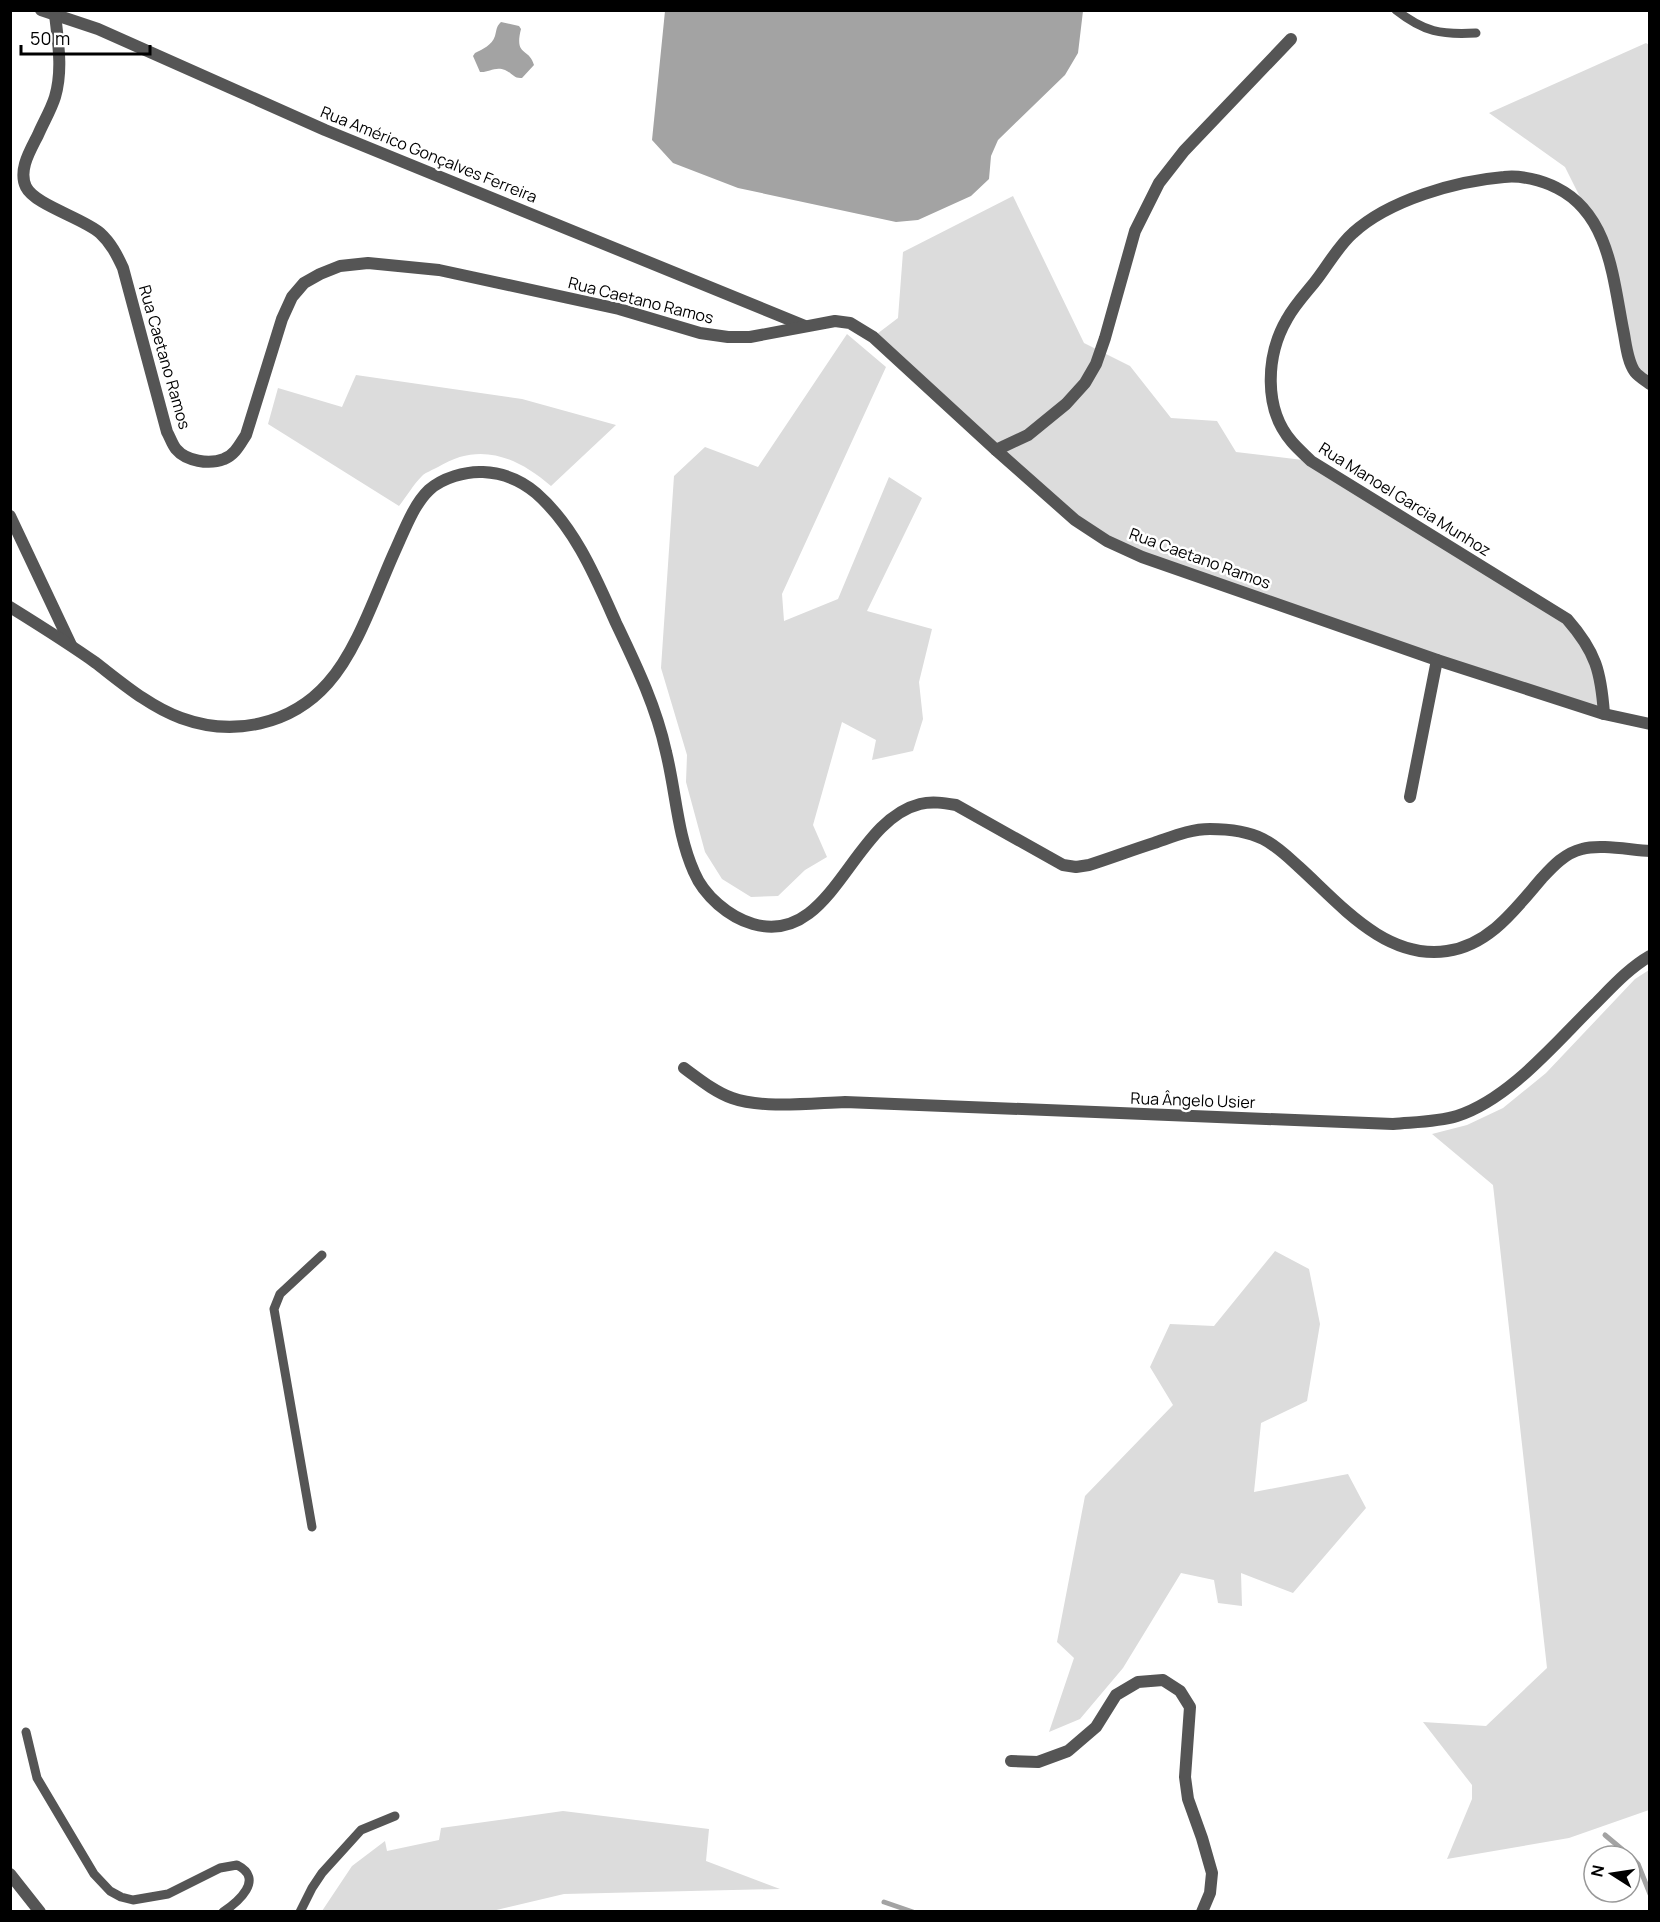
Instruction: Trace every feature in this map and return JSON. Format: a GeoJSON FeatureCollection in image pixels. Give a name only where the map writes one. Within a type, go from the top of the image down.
{"type":"FeatureCollection","features":[{"type":"Feature","properties":{"kind":"street","name":"Rua Américo Gonçalves Ferreira"},"geometry":{"type":"LineString","coordinates":[[41,10],[98,29],[325,130],[806,326]]}},
{"type":"Feature","properties":{"kind":"street","name":"Rua Caetano Ramos"},"geometry":{"type":"LineString","coordinates":[[55,14],[60,53],[59,80],[54,98],[26,161],[23,175],[26,188],[35,198],[79,220],[100,234],[115,251],[123,268],[167,432],[176,450],[190,459],[207,462],[224,459],[236,451],[246,435],[282,320],[292,297],[304,283],[340,266],[368,263],[439,270],[618,309],[700,333],[728,338],[750,337],[835,321],[850,323],[861,328],[882,345],[1076,520],[1107,541],[1142,557],[1437,660],[1604,714],[1650,723]]}},
{"type":"Feature","properties":{"kind":"street"},"geometry":{"type":"LineString","coordinates":[[996,450],[1028,435],[1066,404],[1085,383],[1096,364],[1105,338],[1136,231],[1159,183],[1185,151],[1291,39]]}},
{"type":"Feature","properties":{"kind":"street","name":"Rua Manoel Garcia Munhoz"},"geometry":{"type":"LineString","coordinates":[[1604,714],[1601,679],[1593,656],[1583,637],[1567,619],[1311,461],[1291,442],[1279,422],[1272,400],[1271,371],[1275,344],[1287,318],[1353,233],[1382,213],[1406,201],[1458,185],[1506,176],[1533,180],[1557,188],[1582,205],[1599,229],[1608,253],[1628,353],[1636,373],[1650,384]]}},
{"type":"Feature","properties":{"kind":"street"},"geometry":{"type":"LineString","coordinates":[[10,607],[72,646],[153,704],[179,718],[208,726],[258,725],[281,717],[304,704],[328,684],[360,631],[411,515],[429,489],[452,477],[478,472],[497,473],[518,480],[536,493],[556,513],[583,553],[650,695],[666,751],[684,844],[695,876],[712,898],[734,917],[756,925],[777,927],[810,914],[824,900],[876,831],[902,810],[923,803],[939,802],[956,805],[1064,865],[1076,867],[1089,865],[1188,831],[1209,828],[1247,833],[1277,848],[1364,925],[1384,939],[1407,948],[1426,951],[1447,951],[1467,946],[1485,937],[1502,923],[1552,867],[1566,855],[1582,849],[1597,848],[1650,851]]}},
{"type":"Feature","properties":{"kind":"street"},"geometry":{"type":"LineString","coordinates":[[10,516],[72,646]]}},
{"type":"Feature","properties":{"kind":"street"},"geometry":{"type":"LineString","coordinates":[[1410,797],[1437,660]]}},
{"type":"Feature","properties":{"kind":"street","name":"Rua Ângelo Usier"},"geometry":{"type":"LineString","coordinates":[[684,1068],[733,1099],[763,1103],[845,1102],[1394,1124],[1457,1116],[1502,1092],[1526,1072],[1618,981],[1650,956]]}},
{"type":"Feature","properties":{"kind":"street"},"geometry":{"type":"LineString","coordinates":[[1011,1761],[1038,1762],[1068,1751],[1096,1727],[1116,1695],[1138,1682],[1163,1680],[1180,1691],[1190,1707],[1185,1777],[1188,1799],[1212,1873],[1210,1893],[1202,1911]]}},
{"type":"Feature","properties":{"kind":"street"},"geometry":{"type":"LineString","coordinates":[[10,1874],[40,1911]]}},
{"type":"Feature","properties":{"kind":"lane"},"geometry":{"type":"LineString","coordinates":[[1396,10],[1413,23],[1446,34],[1476,33]]}},
{"type":"Feature","properties":{"kind":"lane"},"geometry":{"type":"LineString","coordinates":[[312,1527],[274,1309],[280,1294],[322,1255]]}},
{"type":"Feature","properties":{"kind":"lane"},"geometry":{"type":"LineString","coordinates":[[26,1732],[37,1778],[94,1874],[110,1891],[133,1900],[168,1894],[220,1869],[237,1865],[242,1868],[249,1881],[247,1891],[223,1911]]}},
{"type":"Feature","properties":{"kind":"lane"},"geometry":{"type":"LineString","coordinates":[[300,1911],[322,1873],[361,1830],[395,1816]]}},
{"type":"Feature","properties":{"kind":"shaded area"},"geometry":{"type":"Polygon","coordinates":[[[665,11],[1083,11],[1078,53],[1065,75],[998,140],[991,156],[989,179],[971,196],[918,220],[896,222],[738,188],[673,163],[652,140],[665,11]]]}},
{"type":"Feature","properties":{"kind":"shaded area"},"geometry":{"type":"Polygon","coordinates":[[[501,22],[519,26],[521,29],[519,44],[532,59],[534,65],[522,78],[517,78],[501,69],[480,72],[473,56],[492,42],[501,22]]]}},
{"type":"Feature","properties":{"kind":"shaded area"},"geometry":{"type":"Polygon","coordinates":[[[1646,43],[1649,45],[1649,384],[1636,373],[1608,253],[1565,167],[1489,113],[1646,43]]]}},
{"type":"Feature","properties":{"kind":"shaded area"},"geometry":{"type":"Polygon","coordinates":[[[1013,196],[1084,343],[1130,366],[1171,418],[1217,421],[1236,452],[1311,461],[1567,619],[1583,637],[1604,714],[1107,541],[873,337],[898,318],[903,252],[1013,196]]]}},
{"type":"Feature","properties":{"kind":"shaded area"},"geometry":{"type":"Polygon","coordinates":[[[847,334],[886,367],[782,594],[784,621],[838,599],[889,477],[922,498],[867,611],[932,629],[919,682],[923,719],[913,751],[872,760],[876,740],[842,722],[813,825],[827,857],[805,870],[778,896],[751,897],[722,879],[705,852],[686,782],[687,755],[661,668],[674,476],[705,447],[758,467],[847,334]]]}},
{"type":"Feature","properties":{"kind":"shaded area"},"geometry":{"type":"Polygon","coordinates":[[[356,375],[522,399],[616,425],[551,486],[511,460],[483,454],[469,455],[454,459],[424,475],[399,506],[268,424],[278,388],[342,407],[356,375]]]}},
{"type":"Feature","properties":{"kind":"shaded area"},"geometry":{"type":"Polygon","coordinates":[[[1649,970],[1649,1810],[1569,1838],[1447,1859],[1472,1799],[1472,1785],[1423,1722],[1486,1726],[1547,1668],[1493,1185],[1432,1134],[1467,1125],[1503,1108],[1546,1073],[1635,979],[1649,970]]]}},
{"type":"Feature","properties":{"kind":"shaded area"},"geometry":{"type":"Polygon","coordinates":[[[1275,1251],[1309,1269],[1320,1324],[1307,1401],[1261,1423],[1254,1492],[1348,1474],[1366,1508],[1293,1593],[1241,1573],[1242,1606],[1218,1603],[1214,1580],[1181,1573],[1123,1668],[1080,1719],[1049,1732],[1074,1658],[1057,1642],[1085,1496],[1173,1405],[1150,1367],[1170,1324],[1214,1326],[1275,1251]]]}},
{"type":"Feature","properties":{"kind":"shaded area"},"geometry":{"type":"Polygon","coordinates":[[[563,1811],[709,1829],[706,1861],[780,1889],[564,1894],[488,1912],[322,1911],[352,1866],[385,1841],[387,1851],[439,1840],[441,1828],[563,1811]]]}},
{"type":"Feature","properties":{"kind":"waterway"},"geometry":{"type":"LineString","coordinates":[[1605,1835],[1616,1844]]}},
{"type":"Feature","properties":{"kind":"waterway"},"geometry":{"type":"LineString","coordinates":[[1642,1874],[1650,1894]]}},
{"type":"Feature","properties":{"kind":"waterway"},"geometry":{"type":"LineString","coordinates":[[884,1902],[913,1912]]}}]}
